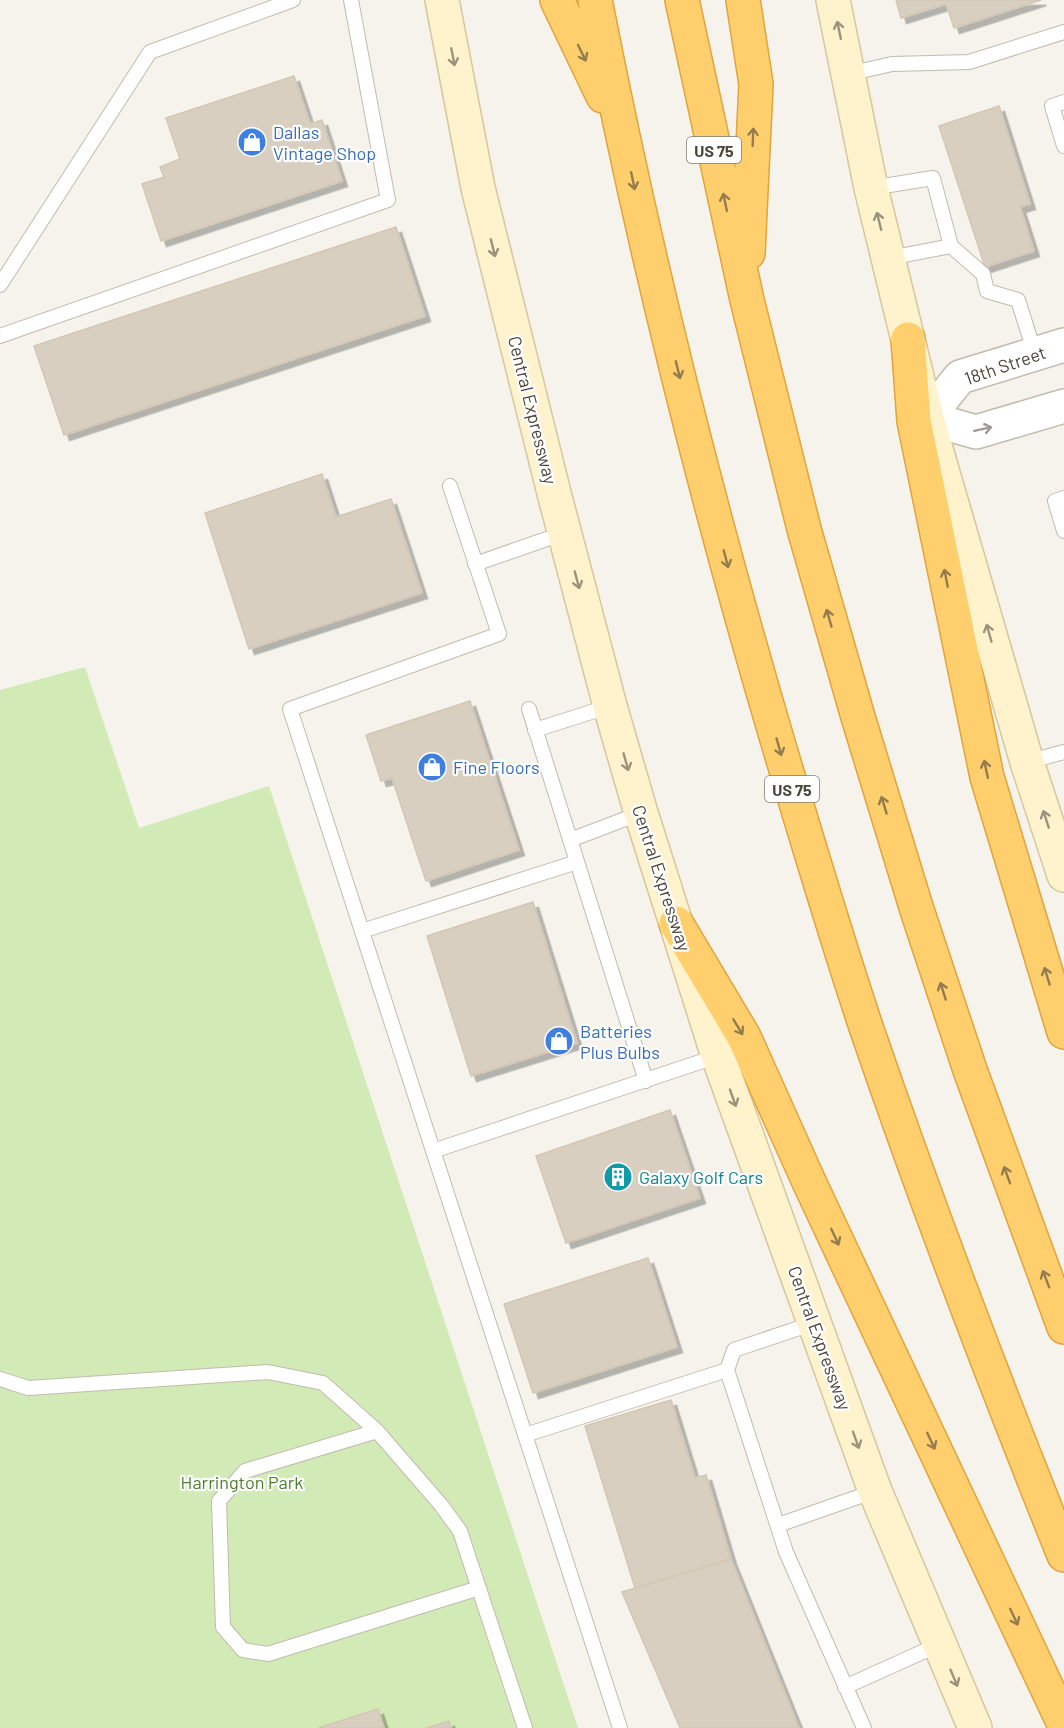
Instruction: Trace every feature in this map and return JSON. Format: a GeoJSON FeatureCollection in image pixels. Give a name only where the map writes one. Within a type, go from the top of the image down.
{"type":"FeatureCollection","features":[{"type":"Feature","properties":{"kind":"highway"},"geometry":{"type":"LineString","coordinates":[[556,0],[624,141]]}},
{"type":"Feature","properties":{"kind":"highway","name":"US 75"},"geometry":{"type":"LineString","coordinates":[[596,0],[624,141],[668,332],[713,509],[761,685],[830,915],[873,1047],[938,1231],[982,1351],[1064,1555]]}},
{"type":"Feature","properties":{"kind":"highway","name":"US 75"},"geometry":{"type":"LineString","coordinates":[[682,0],[747,300],[804,529],[858,717],[912,896],[969,1070],[1064,1327]]}},
{"type":"Feature","properties":{"kind":"highway"},"geometry":{"type":"LineString","coordinates":[[743,0],[756,84],[747,300]]}},
{"type":"Feature","properties":{"kind":"highway"},"geometry":{"type":"LineString","coordinates":[[908,339],[914,421],[987,777],[1064,1032]]}},
{"type":"Feature","properties":{"kind":"highway"},"geometry":{"type":"LineString","coordinates":[[676,923],[744,1037],[810,1184],[1064,1724]]}},
{"type":"Feature","properties":{"kind":"main road","name":"Central Expressway"},"geometry":{"type":"LineString","coordinates":[[442,0],[478,188],[564,533],[641,813],[718,1056],[875,1491],[975,1728]]}},
{"type":"Feature","properties":{"kind":"main road"},"geometry":{"type":"LineString","coordinates":[[833,0],[872,188],[927,418],[1027,762],[1064,875]]}},
{"type":"Feature","properties":{"kind":"street","name":"18th Street"},"geometry":{"type":"LineString","coordinates":[[927,418],[960,377],[1049,350]]}},
{"type":"Feature","properties":{"kind":"street"},"geometry":{"type":"LineString","coordinates":[[927,418],[976,432],[1064,406]]}},
{"type":"Feature","properties":{"kind":"lane"},"geometry":{"type":"LineString","coordinates":[[0,285],[150,52],[293,0]]}},
{"type":"Feature","properties":{"kind":"lane"},"geometry":{"type":"LineString","coordinates":[[0,336],[388,200],[351,0]]}},
{"type":"Feature","properties":{"kind":"lane"},"geometry":{"type":"LineString","coordinates":[[848,74],[892,64],[969,62],[1064,32]]}},
{"type":"Feature","properties":{"kind":"lane"},"geometry":{"type":"LineString","coordinates":[[1058,104],[1064,146]]}},
{"type":"Feature","properties":{"kind":"lane"},"geometry":{"type":"LineString","coordinates":[[872,188],[933,178],[951,246],[983,274],[987,291],[1018,300],[1049,350]]}},
{"type":"Feature","properties":{"kind":"lane"},"geometry":{"type":"LineString","coordinates":[[888,258],[951,246]]}},
{"type":"Feature","properties":{"kind":"lane"},"geometry":{"type":"LineString","coordinates":[[450,486],[499,634],[290,709],[620,1728]]}},
{"type":"Feature","properties":{"kind":"lane"},"geometry":{"type":"LineString","coordinates":[[1064,498],[1055,501],[1064,531]]}},
{"type":"Feature","properties":{"kind":"lane"},"geometry":{"type":"LineString","coordinates":[[475,564],[564,533]]}},
{"type":"Feature","properties":{"kind":"lane"},"geometry":{"type":"LineString","coordinates":[[535,730],[610,706]]}},
{"type":"Feature","properties":{"kind":"lane"},"geometry":{"type":"LineString","coordinates":[[529,709],[646,1081]]}},
{"type":"Feature","properties":{"kind":"lane"},"geometry":{"type":"LineString","coordinates":[[1027,762],[1064,752]]}},
{"type":"Feature","properties":{"kind":"lane"},"geometry":{"type":"LineString","coordinates":[[570,840],[641,813]]}},
{"type":"Feature","properties":{"kind":"lane"},"geometry":{"type":"LineString","coordinates":[[362,930],[577,862]]}},
{"type":"Feature","properties":{"kind":"lane"},"geometry":{"type":"LineString","coordinates":[[433,1151],[718,1056]]}},
{"type":"Feature","properties":{"kind":"lane"},"geometry":{"type":"LineString","coordinates":[[814,1323],[734,1350],[727,1370],[786,1552],[864,1728]]}},
{"type":"Feature","properties":{"kind":"lane"},"geometry":{"type":"LineString","coordinates":[[525,1435],[727,1370]]}},
{"type":"Feature","properties":{"kind":"lane"},"geometry":{"type":"LineString","coordinates":[[0,1379],[28,1388],[268,1372],[323,1383],[377,1431],[441,1505],[460,1531],[525,1728]]}},
{"type":"Feature","properties":{"kind":"lane"},"geometry":{"type":"LineString","coordinates":[[377,1431],[245,1471],[219,1502],[223,1627],[243,1650],[268,1654],[479,1588]]}},
{"type":"Feature","properties":{"kind":"lane"},"geometry":{"type":"LineString","coordinates":[[778,1525],[875,1491]]}},
{"type":"Feature","properties":{"kind":"lane"},"geometry":{"type":"LineString","coordinates":[[845,1687],[940,1644]]}},
{"type":"Feature","properties":{"kind":"green space","name":"Harrington Park"},"geometry":{"type":"Polygon","coordinates":[[[85,667],[139,828],[269,786],[578,1728],[0,1728],[0,690],[85,667]]]}},
{"type":"Feature","properties":{"kind":"building"},"geometry":{"type":"Polygon","coordinates":[[[896,0],[1041,0],[954,28],[946,4],[901,18],[896,0]]]}},
{"type":"Feature","properties":{"kind":"building","name":"Dallas Vintage Shop"},"geometry":{"type":"Polygon","coordinates":[[[294,76],[310,124],[322,120],[342,181],[161,241],[142,184],[164,177],[160,167],[180,159],[166,118],[294,76]]]}},
{"type":"Feature","properties":{"kind":"building"},"geometry":{"type":"Polygon","coordinates":[[[999,106],[1030,204],[1020,207],[1034,251],[985,267],[939,126],[999,106]]]}},
{"type":"Feature","properties":{"kind":"building"},"geometry":{"type":"Polygon","coordinates":[[[396,227],[425,316],[64,435],[34,346],[396,227]]]}},
{"type":"Feature","properties":{"kind":"building"},"geometry":{"type":"Polygon","coordinates":[[[322,474],[336,517],[391,499],[422,593],[249,649],[205,513],[322,474]]]}},
{"type":"Feature","properties":{"kind":"building"},"geometry":{"type":"Polygon","coordinates":[[[470,701],[519,850],[426,881],[392,778],[381,781],[366,735],[470,701]]]}},
{"type":"Feature","properties":{"kind":"building"},"geometry":{"type":"Polygon","coordinates":[[[533,902],[577,1043],[471,1076],[427,936],[533,902]]]}},
{"type":"Feature","properties":{"kind":"building","name":"Galaxy Golf Cars"},"geometry":{"type":"Polygon","coordinates":[[[670,1110],[700,1198],[566,1243],[536,1156],[670,1110]]]}},
{"type":"Feature","properties":{"kind":"building"},"geometry":{"type":"Polygon","coordinates":[[[648,1258],[677,1347],[533,1393],[504,1304],[648,1258]]]}},
{"type":"Feature","properties":{"kind":"building"},"geometry":{"type":"Polygon","coordinates":[[[671,1400],[695,1478],[706,1475],[731,1559],[635,1588],[585,1426],[671,1400]]]}},
{"type":"Feature","properties":{"kind":"building"},"geometry":{"type":"Polygon","coordinates":[[[731,1559],[799,1728],[680,1728],[622,1592],[731,1559]]]}},
{"type":"Feature","properties":{"kind":"building"},"geometry":{"type":"Polygon","coordinates":[[[378,1709],[384,1728],[318,1728],[378,1709]]]}},
{"type":"Feature","properties":{"kind":"building"},"geometry":{"type":"Polygon","coordinates":[[[449,1721],[451,1728],[426,1728],[449,1721]]]}},
{"type":"Feature","properties":{"kind":"place","name":"Dallas Vintage Shop"},"geometry":{"type":"Point","coordinates":[252,142]}},
{"type":"Feature","properties":{"kind":"place","name":"Fine Floors"},"geometry":{"type":"Point","coordinates":[432,767]}},
{"type":"Feature","properties":{"kind":"place","name":"Batteries Plus Bulbs"},"geometry":{"type":"Point","coordinates":[559,1041]}},
{"type":"Feature","properties":{"kind":"place","name":"Galaxy Golf Cars"},"geometry":{"type":"Point","coordinates":[618,1177]}}]}
